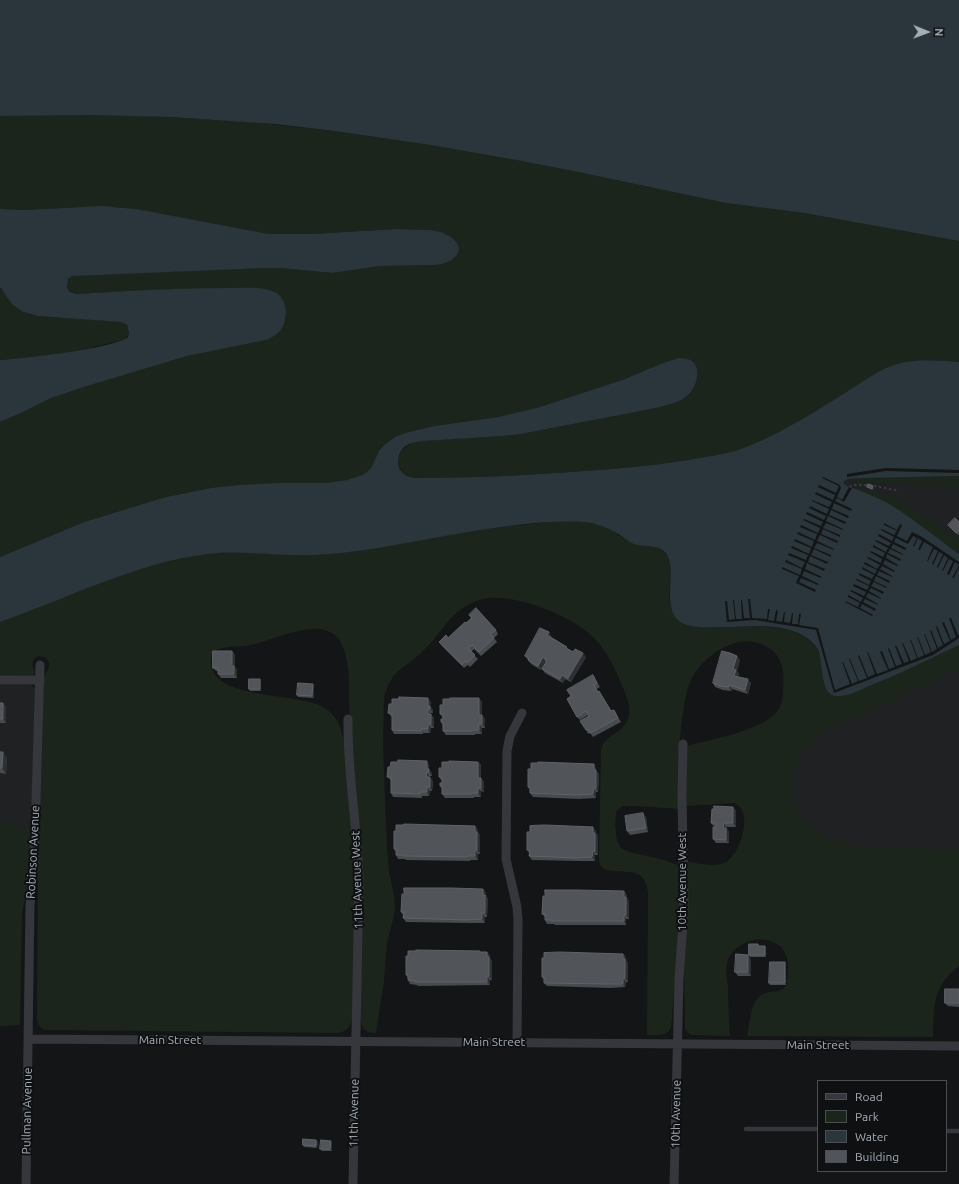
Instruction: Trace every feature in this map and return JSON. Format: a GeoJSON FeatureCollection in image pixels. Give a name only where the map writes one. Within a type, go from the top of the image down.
{"type":"FeatureCollection","features":[{"type":"Feature","properties":{"kind":"street","name":"Robinson Avenue"},"geometry":{"type":"LineString","coordinates":[[28,1039],[30,906],[34,867],[40,664]]}},
{"type":"Feature","properties":{"kind":"street"},"geometry":{"type":"LineString","coordinates":[[0,680],[40,680]]}},
{"type":"Feature","properties":{"kind":"street"},"geometry":{"type":"LineString","coordinates":[[517,1042],[518,920],[517,907],[506,859],[507,774],[508,743],[522,712]]}},
{"type":"Feature","properties":{"kind":"street","name":"11th Avenue West"},"geometry":{"type":"LineString","coordinates":[[348,719],[348,758],[359,873],[356,1041]]}},
{"type":"Feature","properties":{"kind":"street","name":"10th Avenue West"},"geometry":{"type":"LineString","coordinates":[[677,1044],[684,908],[682,796],[683,744]]}},
{"type":"Feature","properties":{"kind":"street","name":"Main Street"},"geometry":{"type":"LineString","coordinates":[[28,1039],[959,1046]]}},
{"type":"Feature","properties":{"kind":"street","name":"Pullman Avenue"},"geometry":{"type":"LineString","coordinates":[[26,1184],[28,1039]]}},
{"type":"Feature","properties":{"kind":"street","name":"11th Avenue"},"geometry":{"type":"LineString","coordinates":[[353,1184],[356,1041]]}},
{"type":"Feature","properties":{"kind":"street","name":"10th Avenue"},"geometry":{"type":"LineString","coordinates":[[674,1184],[677,1044]]}},
{"type":"Feature","properties":{"kind":"lane"},"geometry":{"type":"LineString","coordinates":[[746,1129],[817,1129]]}},
{"type":"Feature","properties":{"kind":"lane"},"geometry":{"type":"LineString","coordinates":[[947,1131],[959,1131]]}},
{"type":"Feature","properties":{"kind":"path"},"geometry":{"type":"LineString","coordinates":[[850,487],[853,485],[871,485],[899,491]]}},
{"type":"Feature","properties":{"kind":"shaded area"},"geometry":{"type":"Polygon","coordinates":[[[959,476],[959,554],[890,505],[845,485],[843,482],[848,479],[864,478],[959,476]]]}},
{"type":"Feature","properties":{"kind":"shaded area"},"geometry":{"type":"Polygon","coordinates":[[[789,630],[824,682],[895,675],[959,645],[959,868],[787,867],[789,630]]]}},
{"type":"Feature","properties":{"kind":"shaded area"},"geometry":{"type":"Polygon","coordinates":[[[0,685],[30,685],[33,686],[35,690],[31,838],[0,838],[0,685]]]}},
{"type":"Feature","properties":{"kind":"green space"},"geometry":{"type":"Polygon","coordinates":[[[61,114],[127,115],[242,121],[334,131],[430,145],[516,160],[726,203],[804,213],[959,241],[959,362],[918,361],[888,367],[794,424],[759,442],[732,452],[718,455],[670,463],[612,469],[491,476],[418,478],[405,474],[400,468],[398,461],[401,452],[405,447],[414,442],[436,438],[466,438],[521,434],[670,405],[687,396],[694,385],[697,372],[694,363],[651,369],[540,407],[498,417],[434,426],[409,432],[384,445],[379,451],[371,468],[367,472],[347,480],[326,483],[211,488],[166,497],[84,522],[0,557],[0,422],[51,398],[84,387],[187,356],[266,340],[284,303],[277,294],[272,291],[256,289],[175,289],[76,294],[68,290],[67,282],[70,277],[76,275],[266,268],[333,273],[380,266],[442,264],[455,258],[458,252],[429,230],[397,229],[311,234],[269,234],[118,207],[24,210],[0,209],[0,116],[61,114]]]}},
{"type":"Feature","properties":{"kind":"green space"},"geometry":{"type":"Polygon","coordinates":[[[0,288],[23,312],[28,314],[45,317],[121,322],[127,326],[129,332],[127,337],[120,341],[75,351],[30,358],[0,360],[0,288]]]}},
{"type":"Feature","properties":{"kind":"green space"},"geometry":{"type":"Polygon","coordinates":[[[959,476],[959,488],[858,483],[856,482],[855,478],[959,476]]]}},
{"type":"Feature","properties":{"kind":"green space"},"geometry":{"type":"Polygon","coordinates":[[[862,487],[873,492],[884,493],[915,510],[959,541],[959,554],[890,505],[852,488],[862,487]]]}},
{"type":"Feature","properties":{"kind":"green space"},"geometry":{"type":"Polygon","coordinates":[[[562,521],[592,523],[609,529],[630,542],[662,550],[668,557],[670,564],[671,607],[676,617],[689,625],[702,627],[763,626],[789,630],[810,641],[819,653],[824,684],[835,696],[846,695],[873,685],[959,645],[959,668],[821,734],[804,749],[800,755],[794,767],[791,781],[793,799],[799,814],[810,825],[824,835],[833,839],[861,847],[959,850],[959,966],[944,982],[936,998],[933,1037],[747,1036],[752,1009],[760,996],[768,992],[783,989],[786,986],[788,970],[787,958],[783,949],[776,943],[767,940],[749,941],[733,952],[728,960],[726,974],[730,1036],[692,1035],[685,1029],[684,964],[687,861],[710,865],[724,863],[730,859],[740,843],[744,823],[744,814],[740,807],[734,803],[686,806],[687,746],[757,726],[775,714],[781,705],[784,681],[781,662],[778,656],[769,648],[761,644],[751,642],[740,642],[730,645],[711,655],[696,671],[689,684],[685,700],[680,736],[679,809],[623,806],[616,812],[615,825],[617,841],[621,848],[633,853],[661,859],[680,866],[681,913],[671,1028],[664,1034],[647,1035],[648,892],[646,884],[643,878],[638,874],[605,869],[601,866],[599,861],[601,749],[603,744],[620,730],[627,721],[629,711],[626,695],[605,651],[591,635],[581,627],[554,612],[522,601],[506,598],[479,600],[461,609],[420,654],[394,675],[388,685],[384,697],[383,747],[387,848],[395,909],[387,942],[384,981],[376,1033],[364,1029],[361,1020],[349,679],[346,655],[340,641],[332,633],[311,629],[285,634],[251,645],[221,648],[212,656],[211,665],[217,677],[229,685],[245,691],[302,700],[318,705],[332,714],[341,729],[344,742],[354,843],[356,914],[352,1018],[349,1026],[343,1032],[337,1033],[49,1030],[43,1029],[40,1026],[37,1021],[38,871],[44,676],[49,668],[49,662],[45,657],[41,656],[35,658],[33,660],[33,669],[35,672],[33,675],[0,676],[0,622],[127,573],[198,555],[253,552],[315,555],[485,529],[562,521]]]}},
{"type":"Feature","properties":{"kind":"green space"},"geometry":{"type":"Polygon","coordinates":[[[0,820],[32,827],[30,876],[22,919],[20,1025],[0,1026],[0,820]]]}},
{"type":"Feature","properties":{"kind":"water"},"geometry":{"type":"Polygon","coordinates":[[[0,0],[959,0],[959,241],[804,213],[726,203],[516,160],[430,145],[334,131],[275,124],[170,117],[93,115],[0,116],[0,0]]]}},
{"type":"Feature","properties":{"kind":"water"},"geometry":{"type":"Polygon","coordinates":[[[102,206],[136,209],[269,234],[311,234],[397,229],[429,230],[441,232],[451,237],[457,243],[459,249],[457,255],[452,260],[442,264],[380,266],[333,273],[266,268],[72,276],[68,279],[67,288],[70,292],[76,294],[193,288],[249,288],[273,291],[280,296],[284,302],[286,312],[284,323],[279,332],[266,340],[187,356],[84,387],[51,398],[0,422],[0,360],[27,358],[88,349],[120,341],[128,337],[129,332],[127,325],[121,322],[37,316],[23,312],[13,305],[0,287],[0,209],[24,210],[102,206]]]}},
{"type":"Feature","properties":{"kind":"water"},"geometry":{"type":"Polygon","coordinates":[[[679,358],[689,359],[694,363],[697,370],[697,379],[691,392],[685,398],[677,402],[656,408],[521,434],[415,442],[404,447],[400,452],[398,459],[399,468],[404,474],[416,478],[442,478],[612,469],[670,463],[718,455],[732,452],[759,442],[794,424],[888,367],[918,361],[959,362],[959,476],[864,478],[848,479],[843,482],[845,485],[891,505],[959,554],[959,645],[854,692],[842,696],[832,695],[825,685],[818,650],[807,638],[798,633],[780,628],[750,626],[699,627],[683,624],[673,614],[670,594],[670,563],[667,555],[661,549],[634,544],[613,531],[598,525],[569,521],[535,523],[495,528],[378,548],[316,555],[230,552],[208,554],[154,565],[128,573],[0,622],[0,557],[84,522],[166,497],[211,488],[280,483],[326,483],[347,480],[367,472],[371,468],[379,451],[384,445],[397,436],[434,426],[498,417],[540,407],[625,379],[679,358]]]}},
{"type":"Feature","properties":{"kind":"pier"},"geometry":{"type":"Polygon","coordinates":[[[886,468],[959,470],[959,473],[886,471],[847,477],[847,474],[886,468]]]}},
{"type":"Feature","properties":{"kind":"pier"},"geometry":{"type":"Polygon","coordinates":[[[823,477],[840,485],[841,488],[837,497],[842,500],[849,487],[852,488],[844,502],[837,498],[835,501],[852,509],[851,511],[834,503],[832,509],[849,516],[848,518],[831,510],[829,515],[846,522],[845,524],[828,516],[826,521],[843,530],[826,523],[823,528],[840,535],[840,537],[823,529],[821,534],[838,541],[837,543],[820,535],[817,541],[834,550],[817,543],[814,548],[831,555],[831,557],[814,549],[811,555],[828,562],[827,564],[810,556],[808,562],[825,569],[824,571],[807,563],[805,569],[822,577],[821,578],[804,571],[802,576],[819,584],[818,585],[801,578],[799,582],[816,590],[815,592],[796,583],[799,576],[782,569],[782,567],[800,575],[802,569],[785,562],[786,560],[802,568],[805,562],[788,555],[789,553],[806,560],[808,555],[791,548],[792,546],[809,554],[811,548],[794,541],[795,539],[812,547],[814,541],[797,534],[798,532],[815,540],[817,534],[800,527],[801,525],[818,533],[820,528],[803,520],[804,519],[821,526],[823,522],[806,514],[807,512],[824,520],[826,516],[809,508],[810,506],[827,514],[829,509],[812,500],[829,507],[832,502],[815,494],[816,492],[833,500],[835,495],[818,487],[819,485],[836,493],[839,486],[822,478],[823,477]]]}},
{"type":"Feature","properties":{"kind":"pier"},"geometry":{"type":"Polygon","coordinates":[[[884,523],[897,530],[900,524],[902,525],[897,536],[907,541],[912,532],[959,562],[959,565],[955,562],[949,575],[947,574],[953,561],[949,559],[942,571],[948,558],[944,555],[938,568],[937,567],[943,554],[939,552],[933,565],[932,564],[938,551],[934,549],[927,561],[933,547],[924,542],[920,550],[918,550],[922,541],[918,538],[914,547],[913,546],[917,538],[913,536],[908,544],[896,538],[894,542],[906,548],[905,550],[893,544],[891,548],[903,555],[890,549],[888,553],[901,559],[900,561],[887,554],[886,558],[898,565],[897,566],[885,560],[883,564],[895,571],[894,572],[882,566],[880,569],[892,577],[879,571],[877,575],[890,581],[889,583],[876,576],[874,581],[887,587],[886,588],[874,582],[871,586],[884,592],[883,594],[871,588],[869,591],[881,599],[868,593],[866,597],[878,605],[865,599],[863,602],[876,609],[875,611],[862,604],[860,608],[873,615],[872,616],[845,601],[858,607],[860,603],[848,597],[848,595],[861,602],[863,598],[850,591],[851,590],[864,596],[866,592],[853,586],[854,584],[867,590],[869,586],[856,580],[857,579],[869,585],[871,581],[859,575],[859,573],[872,579],[874,575],[862,569],[862,567],[875,574],[877,570],[864,564],[865,562],[877,569],[880,565],[867,558],[868,557],[881,563],[882,559],[870,552],[871,551],[883,557],[885,553],[873,547],[873,545],[886,552],[888,548],[875,541],[876,540],[889,546],[891,543],[878,536],[879,534],[892,541],[894,537],[881,530],[882,529],[894,535],[897,531],[884,525],[884,523]]]}},
{"type":"Feature","properties":{"kind":"pier"},"geometry":{"type":"Polygon","coordinates":[[[959,565],[954,578],[952,578],[959,565]]]}},
{"type":"Feature","properties":{"kind":"pier"},"geometry":{"type":"Polygon","coordinates":[[[748,599],[750,599],[752,618],[767,619],[768,609],[770,609],[768,620],[774,621],[776,610],[778,611],[776,621],[782,622],[785,612],[784,622],[790,623],[793,613],[792,624],[798,624],[799,614],[801,614],[799,625],[818,628],[835,690],[850,684],[842,662],[852,684],[858,681],[849,659],[859,681],[867,678],[858,656],[859,655],[868,677],[875,674],[867,652],[877,674],[888,670],[880,652],[882,651],[889,669],[895,667],[888,649],[889,648],[896,666],[902,664],[895,646],[896,645],[904,663],[909,661],[902,643],[911,661],[917,658],[910,640],[918,658],[924,655],[917,637],[925,655],[931,652],[924,634],[932,652],[937,649],[930,631],[931,630],[938,648],[943,645],[936,627],[937,626],[944,644],[950,641],[942,623],[944,622],[951,640],[956,637],[949,618],[951,618],[959,638],[933,655],[834,693],[816,630],[755,620],[727,622],[725,601],[727,601],[729,620],[735,619],[733,600],[736,619],[742,619],[741,600],[744,618],[750,618],[748,599]]]}},
{"type":"Feature","properties":{"kind":"building"},"geometry":{"type":"Polygon","coordinates":[[[868,484],[873,486],[872,489],[867,487],[868,484]]]}},
{"type":"Feature","properties":{"kind":"building"},"geometry":{"type":"Polygon","coordinates":[[[955,518],[959,522],[959,531],[956,533],[948,525],[955,518]]]}},
{"type":"Feature","properties":{"kind":"building"},"geometry":{"type":"Polygon","coordinates":[[[476,608],[496,630],[490,634],[494,638],[479,652],[472,645],[468,648],[475,655],[467,663],[465,661],[462,665],[439,642],[446,635],[448,638],[465,622],[466,623],[472,618],[469,615],[476,608]]]}},
{"type":"Feature","properties":{"kind":"building"},"geometry":{"type":"Polygon","coordinates":[[[540,628],[549,632],[547,635],[567,647],[566,648],[573,652],[575,649],[583,653],[568,678],[562,675],[560,679],[542,669],[547,660],[543,657],[538,666],[528,660],[529,658],[525,656],[540,628]]]}},
{"type":"Feature","properties":{"kind":"building"},"geometry":{"type":"Polygon","coordinates":[[[213,651],[232,651],[232,666],[234,666],[234,674],[218,674],[218,668],[213,668],[213,651]]]}},
{"type":"Feature","properties":{"kind":"building"},"geometry":{"type":"Polygon","coordinates":[[[722,651],[737,656],[733,669],[736,670],[734,676],[748,679],[745,690],[729,685],[729,687],[720,686],[713,683],[722,651]]]}},
{"type":"Feature","properties":{"kind":"building"},"geometry":{"type":"Polygon","coordinates":[[[593,675],[597,683],[594,685],[598,692],[599,691],[611,711],[614,710],[618,718],[590,733],[580,721],[589,716],[586,711],[577,717],[567,699],[571,696],[567,690],[593,675]]]}},
{"type":"Feature","properties":{"kind":"building"},"geometry":{"type":"Polygon","coordinates":[[[249,679],[260,679],[260,689],[249,689],[249,679]]]}},
{"type":"Feature","properties":{"kind":"building"},"geometry":{"type":"Polygon","coordinates":[[[298,683],[313,684],[312,696],[297,695],[298,683]]]}},
{"type":"Feature","properties":{"kind":"building"},"geometry":{"type":"Polygon","coordinates":[[[399,697],[428,698],[428,706],[430,706],[430,709],[428,709],[428,714],[431,714],[431,724],[428,724],[428,729],[421,729],[421,731],[392,730],[392,714],[388,713],[389,704],[392,704],[392,699],[399,699],[399,697]]]}},
{"type":"Feature","properties":{"kind":"building"},"geometry":{"type":"Polygon","coordinates":[[[479,698],[479,715],[482,715],[482,724],[479,724],[479,730],[443,731],[443,722],[441,722],[441,719],[443,719],[443,714],[440,714],[440,705],[443,705],[443,699],[479,698]]]}},
{"type":"Feature","properties":{"kind":"building"},"geometry":{"type":"Polygon","coordinates":[[[0,703],[3,703],[3,719],[0,719],[0,703]]]}},
{"type":"Feature","properties":{"kind":"building"},"geometry":{"type":"Polygon","coordinates":[[[0,752],[3,752],[2,768],[0,768],[0,752]]]}},
{"type":"Feature","properties":{"kind":"building"},"geometry":{"type":"Polygon","coordinates":[[[398,760],[427,761],[427,769],[429,769],[429,772],[427,772],[426,777],[430,777],[430,787],[427,787],[427,792],[420,792],[420,794],[391,793],[391,777],[387,777],[388,767],[390,767],[391,762],[398,762],[398,760]]]}},
{"type":"Feature","properties":{"kind":"building"},"geometry":{"type":"Polygon","coordinates":[[[442,762],[478,762],[478,778],[481,778],[481,788],[478,788],[478,793],[442,794],[442,786],[440,786],[440,783],[442,783],[442,777],[439,777],[439,768],[442,768],[442,762]]]}},
{"type":"Feature","properties":{"kind":"building"},"geometry":{"type":"Polygon","coordinates":[[[531,763],[594,764],[594,770],[596,770],[596,788],[594,788],[593,794],[577,795],[530,793],[530,788],[528,787],[528,769],[531,769],[531,763]]]}},
{"type":"Feature","properties":{"kind":"building"},"geometry":{"type":"Polygon","coordinates":[[[714,806],[733,807],[733,823],[724,823],[723,828],[726,828],[726,840],[713,839],[713,827],[716,828],[716,823],[711,823],[712,809],[714,809],[714,806]]]}},
{"type":"Feature","properties":{"kind":"building"},"geometry":{"type":"Polygon","coordinates":[[[643,813],[646,828],[627,831],[625,816],[643,813]]]}},
{"type":"Feature","properties":{"kind":"building"},"geometry":{"type":"Polygon","coordinates":[[[396,825],[475,826],[475,832],[477,832],[477,850],[475,850],[475,856],[396,855],[396,849],[394,849],[394,831],[396,831],[396,825]]]}},
{"type":"Feature","properties":{"kind":"building"},"geometry":{"type":"Polygon","coordinates":[[[545,825],[593,827],[593,833],[595,833],[595,851],[593,851],[592,857],[576,858],[529,856],[530,850],[527,850],[527,832],[530,832],[530,826],[545,825]]]}},
{"type":"Feature","properties":{"kind":"building"},"geometry":{"type":"Polygon","coordinates":[[[404,888],[483,889],[483,895],[485,895],[485,913],[482,913],[482,919],[466,920],[403,918],[404,912],[401,912],[402,894],[404,894],[404,888]]]}},
{"type":"Feature","properties":{"kind":"building"},"geometry":{"type":"Polygon","coordinates":[[[545,890],[624,891],[624,897],[626,897],[626,915],[624,915],[624,921],[545,920],[545,914],[542,914],[543,896],[545,896],[545,890]]]}},
{"type":"Feature","properties":{"kind":"building"},"geometry":{"type":"Polygon","coordinates":[[[749,944],[765,946],[765,955],[749,955],[749,944]]]}},
{"type":"Feature","properties":{"kind":"building"},"geometry":{"type":"Polygon","coordinates":[[[408,951],[487,952],[487,957],[489,957],[489,976],[487,976],[487,982],[415,982],[408,980],[408,975],[406,975],[406,956],[408,956],[408,951]]]}},
{"type":"Feature","properties":{"kind":"building"},"geometry":{"type":"Polygon","coordinates":[[[560,952],[623,954],[623,959],[625,959],[625,978],[623,978],[623,984],[544,983],[544,977],[542,977],[542,958],[544,958],[544,953],[560,952]]]}},
{"type":"Feature","properties":{"kind":"building"},"geometry":{"type":"Polygon","coordinates":[[[736,954],[748,955],[748,972],[735,972],[736,954]]]}},
{"type":"Feature","properties":{"kind":"building"},"geometry":{"type":"Polygon","coordinates":[[[770,962],[785,962],[785,983],[769,983],[770,962]]]}},
{"type":"Feature","properties":{"kind":"building"},"geometry":{"type":"Polygon","coordinates":[[[945,989],[959,989],[959,1003],[945,1003],[945,989]]]}},
{"type":"Feature","properties":{"kind":"building"},"geometry":{"type":"Polygon","coordinates":[[[303,1139],[316,1140],[316,1146],[303,1145],[303,1139]]]}},
{"type":"Feature","properties":{"kind":"building"},"geometry":{"type":"Polygon","coordinates":[[[321,1140],[331,1141],[330,1149],[320,1149],[321,1140]]]}}]}
